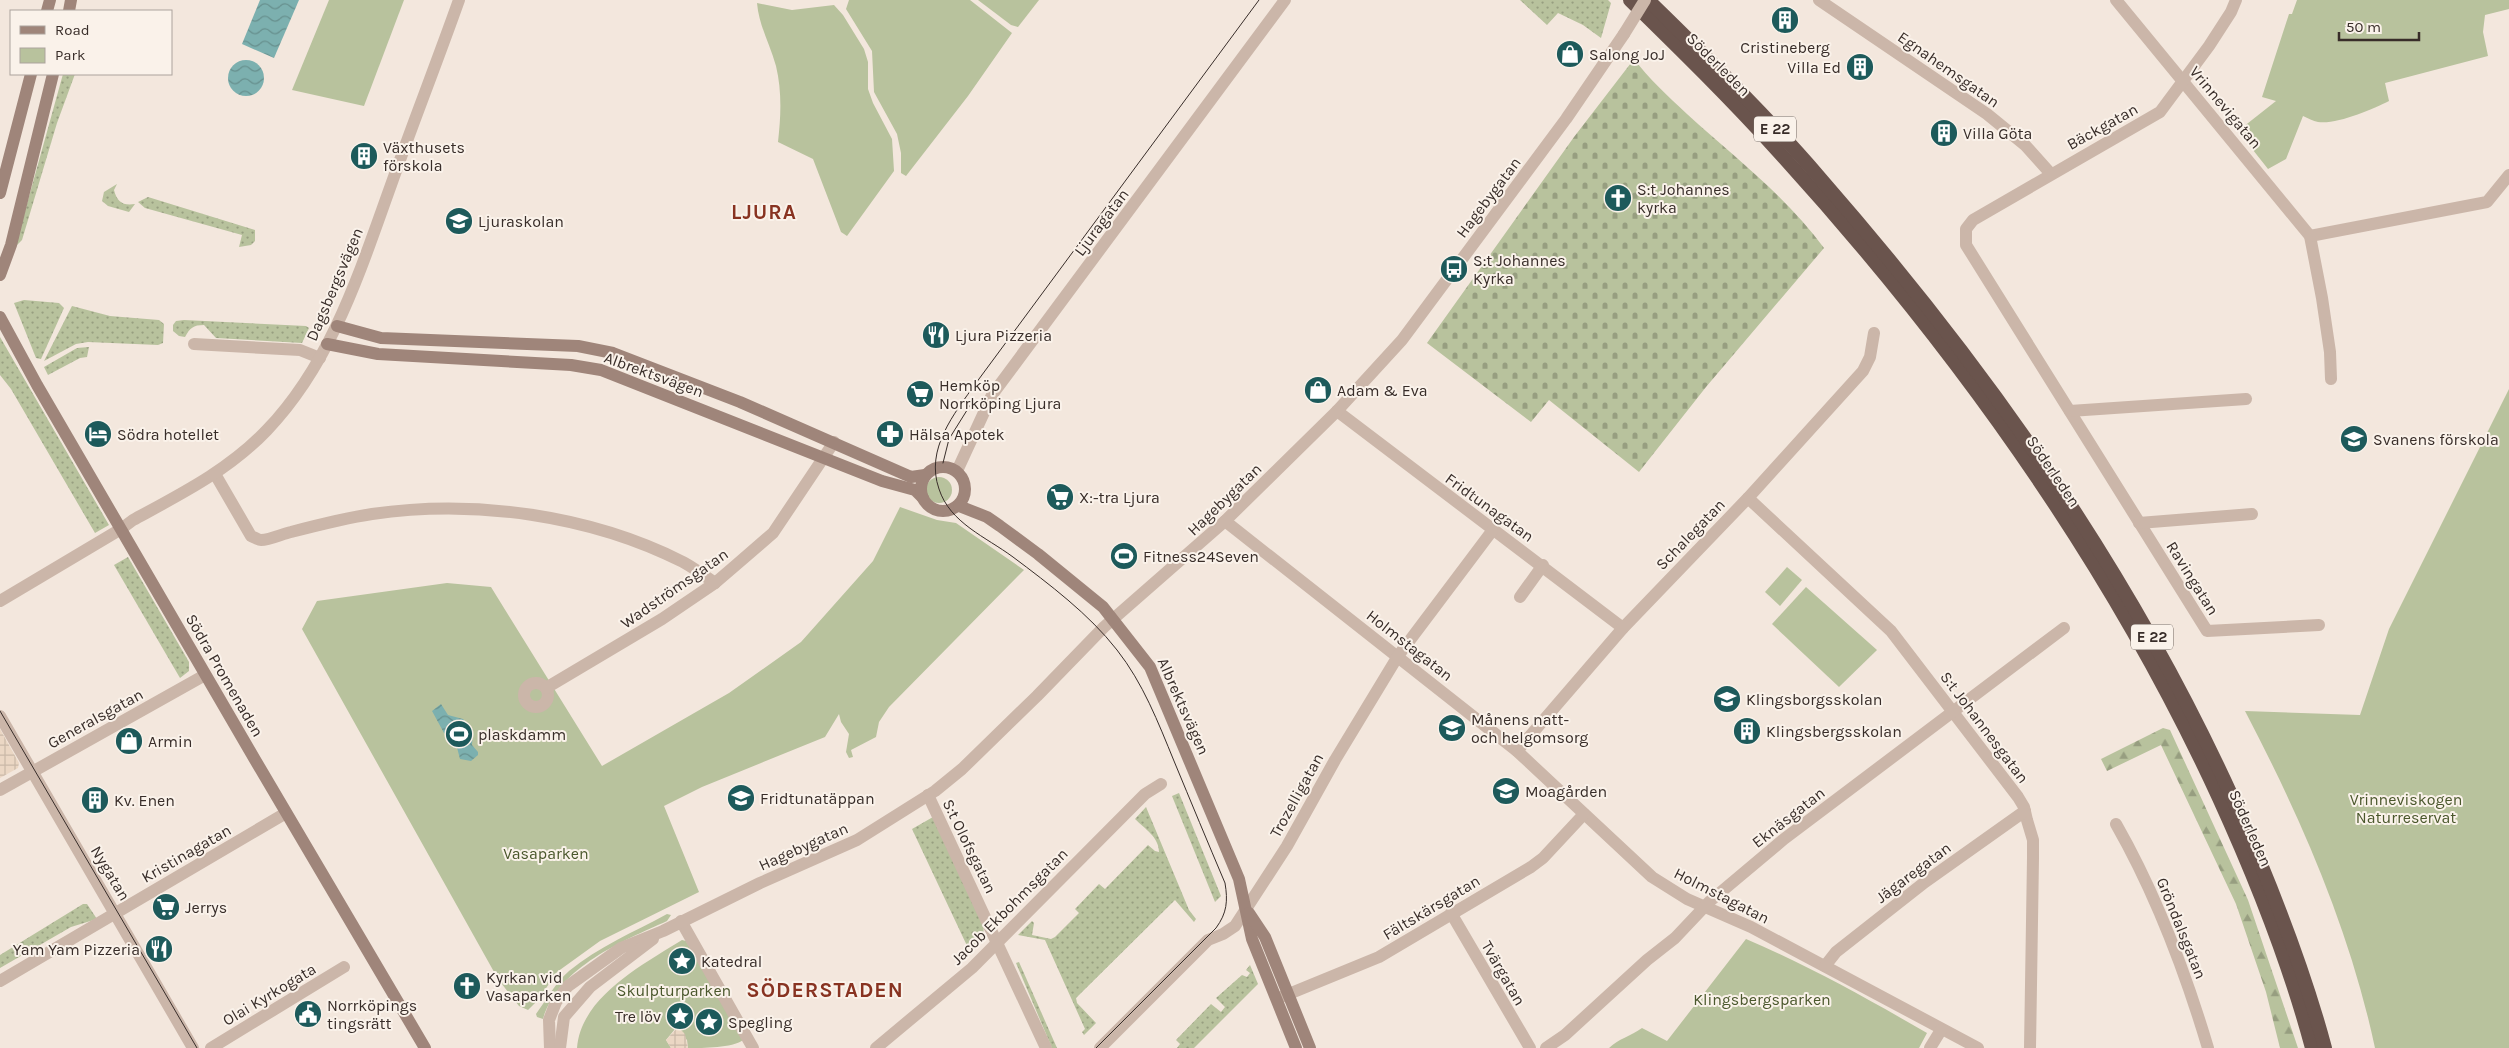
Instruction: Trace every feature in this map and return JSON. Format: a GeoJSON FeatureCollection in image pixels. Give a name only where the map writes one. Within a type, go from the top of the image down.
{"type":"FeatureCollection","features":[{"type":"Feature","properties":{"kind":"highway","name":"Söderleden"},"geometry":{"type":"LineString","coordinates":[[1630,0],[1722,90],[1857,241],[1954,361],[2058,506],[2149,658],[2240,844],[2290,972],[2312,1048]]}},
{"type":"Feature","properties":{"kind":"highway","name":"Söderleden"},"geometry":{"type":"LineString","coordinates":[[1646,0],[1729,79],[1820,177],[1926,304],[2039,455],[2091,534],[2164,659],[2217,764],[2287,926],[2325,1048]]}},
{"type":"Feature","properties":{"kind":"main road"},"geometry":{"type":"LineString","coordinates":[[0,193],[31,75]]}},
{"type":"Feature","properties":{"kind":"main road"},"geometry":{"type":"LineString","coordinates":[[0,275],[10,245],[53,75]]}},
{"type":"Feature","properties":{"kind":"main road","name":"Södra Promenaden"},"geometry":{"type":"LineString","coordinates":[[0,317],[26,366],[205,675],[425,1048]]}},
{"type":"Feature","properties":{"kind":"main road","name":"Albrektsvägen"},"geometry":{"type":"LineString","coordinates":[[338,326],[380,338],[578,346],[613,353],[740,402],[910,477],[925,475]]}},
{"type":"Feature","properties":{"kind":"main road","name":"Albrektsvägen"},"geometry":{"type":"LineString","coordinates":[[328,344],[351,347],[378,354],[572,365],[601,370],[882,481],[915,490],[923,498]]}},
{"type":"Feature","properties":{"kind":"main road"},"geometry":{"type":"LineString","coordinates":[[942,467],[956,471],[962,477],[965,491],[959,506],[951,511],[938,511],[932,508],[923,498],[922,482],[925,475],[935,468],[942,467]]}},
{"type":"Feature","properties":{"kind":"main road","name":"Albrektsvägen"},"geometry":{"type":"LineString","coordinates":[[965,491],[987,517],[1038,554],[1114,618],[1141,653],[1157,682],[1232,861],[1242,889],[1253,942],[1296,1048]]}},
{"type":"Feature","properties":{"kind":"main road","name":"Albrektsvägen"},"geometry":{"type":"LineString","coordinates":[[959,506],[987,517]]}},
{"type":"Feature","properties":{"kind":"main road","name":"Albrektsvägen"},"geometry":{"type":"LineString","coordinates":[[1246,909],[1265,937],[1310,1048]]}},
{"type":"Feature","properties":{"kind":"street","name":"Dagsbergsvägen"},"geometry":{"type":"LineString","coordinates":[[0,601],[133,520],[215,474],[237,458],[267,431],[301,388],[338,326],[366,258],[459,0]]}},
{"type":"Feature","properties":{"kind":"street","name":"Ljuragatan"},"geometry":{"type":"LineString","coordinates":[[956,471],[992,395],[1285,0]]}},
{"type":"Feature","properties":{"kind":"street","name":"Hagebygatan"},"geometry":{"type":"LineString","coordinates":[[560,1048],[564,1017],[590,987],[664,931],[681,921],[857,840],[928,795],[973,758],[1114,618],[1224,522],[1337,411],[1417,320],[1566,119],[1646,0]]}},
{"type":"Feature","properties":{"kind":"street","name":"Egnahemsgatan"},"geometry":{"type":"LineString","coordinates":[[1819,0],[1987,114],[2025,145],[2051,174]]}},
{"type":"Feature","properties":{"kind":"street","name":"Vrinnevigatan"},"geometry":{"type":"LineString","coordinates":[[2116,0],[2310,236],[2330,352],[2331,379]]}},
{"type":"Feature","properties":{"kind":"street","name":"Bäckgatan"},"geometry":{"type":"LineString","coordinates":[[1970,250],[1966,245],[1966,229],[1973,220],[2160,112],[2231,12],[2236,0]]}},
{"type":"Feature","properties":{"kind":"street"},"geometry":{"type":"LineString","coordinates":[[2310,236],[2487,202],[2509,176]]}},
{"type":"Feature","properties":{"kind":"street","name":"Ravingatan"},"geometry":{"type":"LineString","coordinates":[[1970,250],[2207,631],[2319,625]]}},
{"type":"Feature","properties":{"kind":"street","name":"Schalegatan"},"geometry":{"type":"LineString","coordinates":[[1517,751],[1623,628],[1748,498],[1863,371],[1870,357],[1874,333]]}},
{"type":"Feature","properties":{"kind":"street"},"geometry":{"type":"LineString","coordinates":[[194,344],[300,350],[320,358]]}},
{"type":"Feature","properties":{"kind":"street"},"geometry":{"type":"LineString","coordinates":[[2070,411],[2246,399]]}},
{"type":"Feature","properties":{"kind":"street","name":"Fridtunagatan"},"geometry":{"type":"LineString","coordinates":[[1337,411],[1492,531],[1543,566],[1623,628]]}},
{"type":"Feature","properties":{"kind":"street","name":"Wadströmsgatan"},"geometry":{"type":"LineString","coordinates":[[546,688],[647,628],[715,583],[773,533],[834,442]]}},
{"type":"Feature","properties":{"kind":"street"},"geometry":{"type":"LineString","coordinates":[[215,474],[251,536],[261,540],[373,514],[451,510],[530,514],[635,541],[684,563],[715,583]]}},
{"type":"Feature","properties":{"kind":"street","name":"S:t Johannesgatan"},"geometry":{"type":"LineString","coordinates":[[1748,498],[1891,631],[1995,765],[2025,811],[2033,840],[2030,1048]]}},
{"type":"Feature","properties":{"kind":"street","name":"Ravingatan"},"geometry":{"type":"LineString","coordinates":[[2139,523],[2252,514]]}},
{"type":"Feature","properties":{"kind":"street","name":"Holmstagatan"},"geometry":{"type":"LineString","coordinates":[[1224,522],[1398,656],[1517,751],[1652,877],[1687,899],[1751,927],[1941,1030],[1978,1048]]}},
{"type":"Feature","properties":{"kind":"street","name":"Trozelligatan"},"geometry":{"type":"LineString","coordinates":[[1100,1048],[1208,940],[1223,934],[1235,926],[1287,846],[1333,762],[1398,656],[1492,531]]}},
{"type":"Feature","properties":{"kind":"street"},"geometry":{"type":"LineString","coordinates":[[1520,597],[1543,566]]}},
{"type":"Feature","properties":{"kind":"street","name":"Eknäsgatan"},"geometry":{"type":"LineString","coordinates":[[1546,1048],[1565,1036],[1647,960],[1675,938],[1704,907],[1784,839],[2064,628]]}},
{"type":"Feature","properties":{"kind":"street","name":"Generalsgatan"},"geometry":{"type":"LineString","coordinates":[[0,790],[205,675]]}},
{"type":"Feature","properties":{"kind":"street","name":"Nygatan"},"geometry":{"type":"LineString","coordinates":[[0,716],[193,1048]]}},
{"type":"Feature","properties":{"kind":"street","name":"Jacob Ekbohmsgatan"},"geometry":{"type":"LineString","coordinates":[[876,1048],[972,968],[1145,794],[1161,784]]}},
{"type":"Feature","properties":{"kind":"street","name":"S:t Olofsgatan"},"geometry":{"type":"LineString","coordinates":[[928,795],[1046,1048]]}},
{"type":"Feature","properties":{"kind":"street","name":"Jägaregatan"},"geometry":{"type":"LineString","coordinates":[[1825,966],[1836,952],[1925,882],[2025,811]]}},
{"type":"Feature","properties":{"kind":"street","name":"Kristinagatan"},"geometry":{"type":"LineString","coordinates":[[0,981],[286,813]]}},
{"type":"Feature","properties":{"kind":"street","name":"Fältskärsgatan"},"geometry":{"type":"LineString","coordinates":[[1276,999],[1379,957],[1540,860],[1584,814]]}},
{"type":"Feature","properties":{"kind":"street","name":"Gröndalsgatan"},"geometry":{"type":"LineString","coordinates":[[2116,824],[2138,862],[2168,932],[2208,1048]]}},
{"type":"Feature","properties":{"kind":"street","name":"Tvärgatan"},"geometry":{"type":"LineString","coordinates":[[1451,913],[1530,1048]]}},
{"type":"Feature","properties":{"kind":"street"},"geometry":{"type":"LineString","coordinates":[[681,921],[754,1048]]}},
{"type":"Feature","properties":{"kind":"street","name":"Hagebygatan"},"geometry":{"type":"LineString","coordinates":[[550,1048],[549,1020],[556,1002],[568,986],[621,948],[664,931]]}},
{"type":"Feature","properties":{"kind":"street","name":"Olai Kyrkogata"},"geometry":{"type":"LineString","coordinates":[[210,1048],[344,967]]}},
{"type":"Feature","properties":{"kind":"street"},"geometry":{"type":"LineString","coordinates":[[1930,1048],[1941,1030]]}},
{"type":"Feature","properties":{"kind":"green space"},"geometry":{"type":"Polygon","coordinates":[[[329,0],[404,0],[364,106],[292,90],[329,0]]]}},
{"type":"Feature","properties":{"kind":"green space"},"geometry":{"type":"Polygon","coordinates":[[[849,0],[970,0],[1012,33],[968,96],[906,176],[901,173],[901,153],[897,134],[874,92],[872,51],[846,9],[849,0]]]}},
{"type":"Feature","properties":{"kind":"green space"},"geometry":{"type":"Polygon","coordinates":[[[978,0],[1039,0],[1018,27],[1011,25],[978,0]]]}},
{"type":"Feature","properties":{"kind":"green space"},"geometry":{"type":"Polygon","coordinates":[[[1520,0],[1608,0],[1611,3],[1601,38],[1583,25],[1558,13],[1547,25],[1520,0]]]}},
{"type":"Feature","properties":{"kind":"green space"},"geometry":{"type":"Polygon","coordinates":[[[2297,0],[2509,0],[2509,9],[2485,15],[2483,32],[2488,56],[2385,83],[2389,101],[2354,116],[2334,121],[2316,122],[2303,116],[2286,159],[2268,169],[2238,131],[2276,101],[2262,97],[2289,14],[2292,14],[2297,0]]]}},
{"type":"Feature","properties":{"kind":"green space"},"geometry":{"type":"Polygon","coordinates":[[[757,3],[792,10],[834,5],[843,15],[864,49],[868,62],[868,89],[873,103],[892,139],[894,171],[847,236],[841,232],[813,159],[778,142],[780,104],[778,75],[760,19],[757,3]]]}},
{"type":"Feature","properties":{"kind":"green space"},"geometry":{"type":"Polygon","coordinates":[[[1634,59],[1673,101],[1776,194],[1824,248],[1706,387],[1639,472],[1549,400],[1531,422],[1427,343],[1574,137],[1634,59]]]}},
{"type":"Feature","properties":{"kind":"green space"},"geometry":{"type":"Polygon","coordinates":[[[63,75],[75,75],[57,123],[22,240],[15,247],[63,75]]]}},
{"type":"Feature","properties":{"kind":"green space"},"geometry":{"type":"Polygon","coordinates":[[[117,184],[114,190],[117,198],[124,204],[135,204],[129,212],[108,206],[102,201],[104,192],[117,184]]]}},
{"type":"Feature","properties":{"kind":"green space"},"geometry":{"type":"Polygon","coordinates":[[[148,197],[255,230],[255,241],[251,245],[239,247],[242,235],[145,208],[138,202],[148,197]]]}},
{"type":"Feature","properties":{"kind":"green space"},"geometry":{"type":"Polygon","coordinates":[[[24,300],[59,303],[64,308],[41,359],[36,358],[14,303],[24,300]]]}},
{"type":"Feature","properties":{"kind":"green space"},"geometry":{"type":"Polygon","coordinates":[[[72,306],[110,316],[159,320],[164,324],[163,343],[158,345],[88,342],[76,344],[44,361],[72,306]]]}},
{"type":"Feature","properties":{"kind":"green space"},"geometry":{"type":"Polygon","coordinates":[[[176,321],[306,326],[309,328],[302,343],[216,338],[204,325],[192,328],[185,337],[179,336],[173,331],[173,325],[176,321]]]}},
{"type":"Feature","properties":{"kind":"green space"},"geometry":{"type":"Polygon","coordinates":[[[0,337],[109,525],[95,533],[11,389],[0,375],[0,337]]]}},
{"type":"Feature","properties":{"kind":"green space"},"geometry":{"type":"Polygon","coordinates":[[[89,347],[87,357],[80,358],[48,375],[44,367],[77,348],[89,347]]]}},
{"type":"Feature","properties":{"kind":"green space","name":"Vrinneviskogen Naturreservat"},"geometry":{"type":"Polygon","coordinates":[[[2509,389],[2509,1048],[2375,1048],[2365,1004],[2352,961],[2322,875],[2266,751],[2245,711],[2360,715],[2389,629],[2509,389]]]}},
{"type":"Feature","properties":{"kind":"green space"},"geometry":{"type":"Polygon","coordinates":[[[939,477],[948,481],[952,490],[948,499],[939,503],[930,499],[926,490],[930,481],[939,477]]]}},
{"type":"Feature","properties":{"kind":"green space","name":"Vasaparken"},"geometry":{"type":"Polygon","coordinates":[[[900,507],[937,520],[956,523],[1024,570],[889,707],[879,722],[876,737],[851,750],[853,757],[849,758],[846,752],[849,734],[841,722],[839,714],[825,737],[702,787],[664,806],[699,892],[600,941],[557,972],[538,1000],[528,1010],[519,1006],[498,979],[302,629],[317,601],[447,583],[491,587],[602,766],[729,693],[801,642],[873,561],[900,507]]]}},
{"type":"Feature","properties":{"kind":"green space"},"geometry":{"type":"Polygon","coordinates":[[[128,557],[189,662],[189,671],[180,678],[114,565],[128,557]]]}},
{"type":"Feature","properties":{"kind":"green space"},"geometry":{"type":"Polygon","coordinates":[[[1787,567],[1802,580],[1780,606],[1765,592],[1787,567]]]}},
{"type":"Feature","properties":{"kind":"green space"},"geometry":{"type":"Polygon","coordinates":[[[1806,587],[1877,650],[1839,687],[1772,624],[1806,587]]]}},
{"type":"Feature","properties":{"kind":"green space"},"geometry":{"type":"Polygon","coordinates":[[[2163,728],[2170,730],[2248,900],[2298,1048],[2280,1048],[2266,992],[2236,904],[2161,745],[2107,771],[2101,759],[2163,728]]]}},
{"type":"Feature","properties":{"kind":"green space"},"geometry":{"type":"Polygon","coordinates":[[[1179,793],[1221,896],[1215,902],[1172,796],[1179,793]]]}},
{"type":"Feature","properties":{"kind":"green space"},"geometry":{"type":"Polygon","coordinates":[[[1146,807],[1189,910],[1196,919],[1194,922],[1175,900],[1076,998],[1077,1003],[1096,1023],[1084,1035],[1082,1032],[1085,1029],[1045,940],[1018,935],[1032,921],[1034,923],[1032,935],[1051,939],[1055,937],[1079,913],[1075,909],[1099,884],[1105,889],[1148,845],[1159,852],[1157,842],[1135,819],[1146,807]]]}},
{"type":"Feature","properties":{"kind":"green space"},"geometry":{"type":"Polygon","coordinates":[[[933,817],[983,925],[982,936],[969,950],[912,829],[933,817]]]}},
{"type":"Feature","properties":{"kind":"green space"},"geometry":{"type":"Polygon","coordinates":[[[83,904],[87,904],[97,919],[71,927],[0,968],[0,955],[83,904]]]}},
{"type":"Feature","properties":{"kind":"green space"},"geometry":{"type":"Polygon","coordinates":[[[667,914],[671,915],[667,921],[612,947],[577,970],[551,1001],[543,1019],[537,1017],[536,1014],[551,991],[580,962],[604,947],[667,914]]]}},
{"type":"Feature","properties":{"kind":"green space","name":"Klingsbergsparken"},"geometry":{"type":"Polygon","coordinates":[[[1746,939],[1838,983],[1927,1033],[1919,1048],[1609,1048],[1616,1042],[1642,1028],[1667,1041],[1746,939]]]}},
{"type":"Feature","properties":{"kind":"green space","name":"Skulpturparken"},"geometry":{"type":"Polygon","coordinates":[[[682,940],[686,941],[743,1040],[732,1045],[688,1048],[687,1040],[675,1029],[666,1040],[671,1048],[577,1048],[581,1030],[589,1013],[601,998],[632,972],[682,940]]]}},
{"type":"Feature","properties":{"kind":"green space"},"geometry":{"type":"Polygon","coordinates":[[[1019,962],[1057,1048],[1052,1048],[1016,963],[1019,962]]]}},
{"type":"Feature","properties":{"kind":"green space"},"geometry":{"type":"Polygon","coordinates":[[[1250,965],[1258,984],[1194,1048],[1177,1048],[1180,1044],[1176,1040],[1211,1004],[1221,1012],[1225,1007],[1216,998],[1242,975],[1247,977],[1250,973],[1246,970],[1250,965]]]}},
{"type":"Feature","properties":{"kind":"shaded area"},"geometry":{"type":"Polygon","coordinates":[[[0,729],[19,763],[18,768],[0,778],[0,729]]]}},
{"type":"Feature","properties":{"kind":"shaded area"},"geometry":{"type":"Polygon","coordinates":[[[678,1027],[685,1034],[688,1048],[671,1048],[666,1040],[678,1027]]]}},
{"type":"Feature","properties":{"kind":"water"},"geometry":{"type":"Polygon","coordinates":[[[260,0],[299,0],[274,58],[242,44],[260,0]]]}},
{"type":"Feature","properties":{"kind":"water"},"geometry":{"type":"Polygon","coordinates":[[[246,60],[258,66],[264,78],[258,90],[246,96],[234,90],[228,78],[234,66],[246,60]]]}},
{"type":"Feature","properties":{"kind":"water","name":"plaskdamm"},"geometry":{"type":"Polygon","coordinates":[[[441,704],[448,715],[463,719],[473,731],[472,745],[478,752],[478,755],[471,761],[460,759],[455,740],[444,733],[432,711],[441,704]]]}},
{"type":"Feature","properties":{"kind":"tram line"},"geometry":{"type":"LineString","coordinates":[[1096,1048],[1216,928],[1226,907],[1225,883],[1156,717],[1135,676],[1106,637],[1068,600],[1013,557],[970,528],[951,511],[939,489],[936,460],[944,433],[968,395],[1259,0]]}},
{"type":"Feature","properties":{"kind":"tram line"},"geometry":{"type":"LineString","coordinates":[[943,463],[949,439],[974,399]]}},
{"type":"Feature","properties":{"kind":"tram line"},"geometry":{"type":"LineString","coordinates":[[0,711],[197,1048]]}},
{"type":"Feature","properties":{"kind":"place","name":"Cristineberg"},"geometry":{"type":"Point","coordinates":[1785,20]}},
{"type":"Feature","properties":{"kind":"place","name":"Salong JoJ"},"geometry":{"type":"Point","coordinates":[1570,54]}},
{"type":"Feature","properties":{"kind":"place","name":"Villa Ed"},"geometry":{"type":"Point","coordinates":[1860,67]}},
{"type":"Feature","properties":{"kind":"place","name":"Villa Göta"},"geometry":{"type":"Point","coordinates":[1944,133]}},
{"type":"Feature","properties":{"kind":"place","name":"Växthusets förskola"},"geometry":{"type":"Point","coordinates":[364,156]}},
{"type":"Feature","properties":{"kind":"place","name":"S:t Johannes kyrka"},"geometry":{"type":"Point","coordinates":[1618,198]}},
{"type":"Feature","properties":{"kind":"place","name":"Ljuraskolan"},"geometry":{"type":"Point","coordinates":[459,221]}},
{"type":"Feature","properties":{"kind":"place","name":"S:t Johannes Kyrka"},"geometry":{"type":"Point","coordinates":[1454,269]}},
{"type":"Feature","properties":{"kind":"place","name":"Ljura Pizzeria"},"geometry":{"type":"Point","coordinates":[936,335]}},
{"type":"Feature","properties":{"kind":"place","name":"Adam & Eva"},"geometry":{"type":"Point","coordinates":[1318,390]}},
{"type":"Feature","properties":{"kind":"place","name":"Hemköp Norrköping Ljura"},"geometry":{"type":"Point","coordinates":[920,394]}},
{"type":"Feature","properties":{"kind":"place","name":"Södra hotellet"},"geometry":{"type":"Point","coordinates":[98,434]}},
{"type":"Feature","properties":{"kind":"place","name":"Hälsa Apotek"},"geometry":{"type":"Point","coordinates":[890,434]}},
{"type":"Feature","properties":{"kind":"place","name":"Svanens förskola"},"geometry":{"type":"Point","coordinates":[2354,439]}},
{"type":"Feature","properties":{"kind":"place","name":"X:-tra Ljura"},"geometry":{"type":"Point","coordinates":[1060,497]}},
{"type":"Feature","properties":{"kind":"place","name":"Fitness24Seven"},"geometry":{"type":"Point","coordinates":[1124,556]}},
{"type":"Feature","properties":{"kind":"place","name":"Klingsborgsskolan"},"geometry":{"type":"Point","coordinates":[1727,699]}},
{"type":"Feature","properties":{"kind":"place","name":"Månens natt- och helgomsorg"},"geometry":{"type":"Point","coordinates":[1452,728]}},
{"type":"Feature","properties":{"kind":"place","name":"Klingsbergsskolan"},"geometry":{"type":"Point","coordinates":[1747,731]}},
{"type":"Feature","properties":{"kind":"place","name":"plaskdamm"},"geometry":{"type":"Point","coordinates":[459,734]}},
{"type":"Feature","properties":{"kind":"place","name":"Armin"},"geometry":{"type":"Point","coordinates":[129,741]}},
{"type":"Feature","properties":{"kind":"place","name":"Moagården"},"geometry":{"type":"Point","coordinates":[1506,791]}},
{"type":"Feature","properties":{"kind":"place","name":"Fridtunatäppan"},"geometry":{"type":"Point","coordinates":[741,798]}},
{"type":"Feature","properties":{"kind":"place","name":"Kv. Enen"},"geometry":{"type":"Point","coordinates":[95,800]}},
{"type":"Feature","properties":{"kind":"place","name":"Jerrys"},"geometry":{"type":"Point","coordinates":[166,907]}},
{"type":"Feature","properties":{"kind":"place","name":"Yam Yam Pizzeria"},"geometry":{"type":"Point","coordinates":[159,949]}},
{"type":"Feature","properties":{"kind":"place","name":"Katedral"},"geometry":{"type":"Point","coordinates":[682,961]}},
{"type":"Feature","properties":{"kind":"place","name":"Kyrkan vid Vasaparken"},"geometry":{"type":"Point","coordinates":[467,986]}},
{"type":"Feature","properties":{"kind":"place","name":"Norrköpings tingsrätt"},"geometry":{"type":"Point","coordinates":[308,1014]}},
{"type":"Feature","properties":{"kind":"place","name":"Tre löv"},"geometry":{"type":"Point","coordinates":[680,1016]}},
{"type":"Feature","properties":{"kind":"place","name":"Spegling"},"geometry":{"type":"Point","coordinates":[709,1022]}},
{"type":"Feature","properties":{"kind":"district","name":"LJURA"},"geometry":{"type":"Point","coordinates":[764,212]}},
{"type":"Feature","properties":{"kind":"district","name":"SÖDERSTADEN"},"geometry":{"type":"Point","coordinates":[825,990]}}]}
